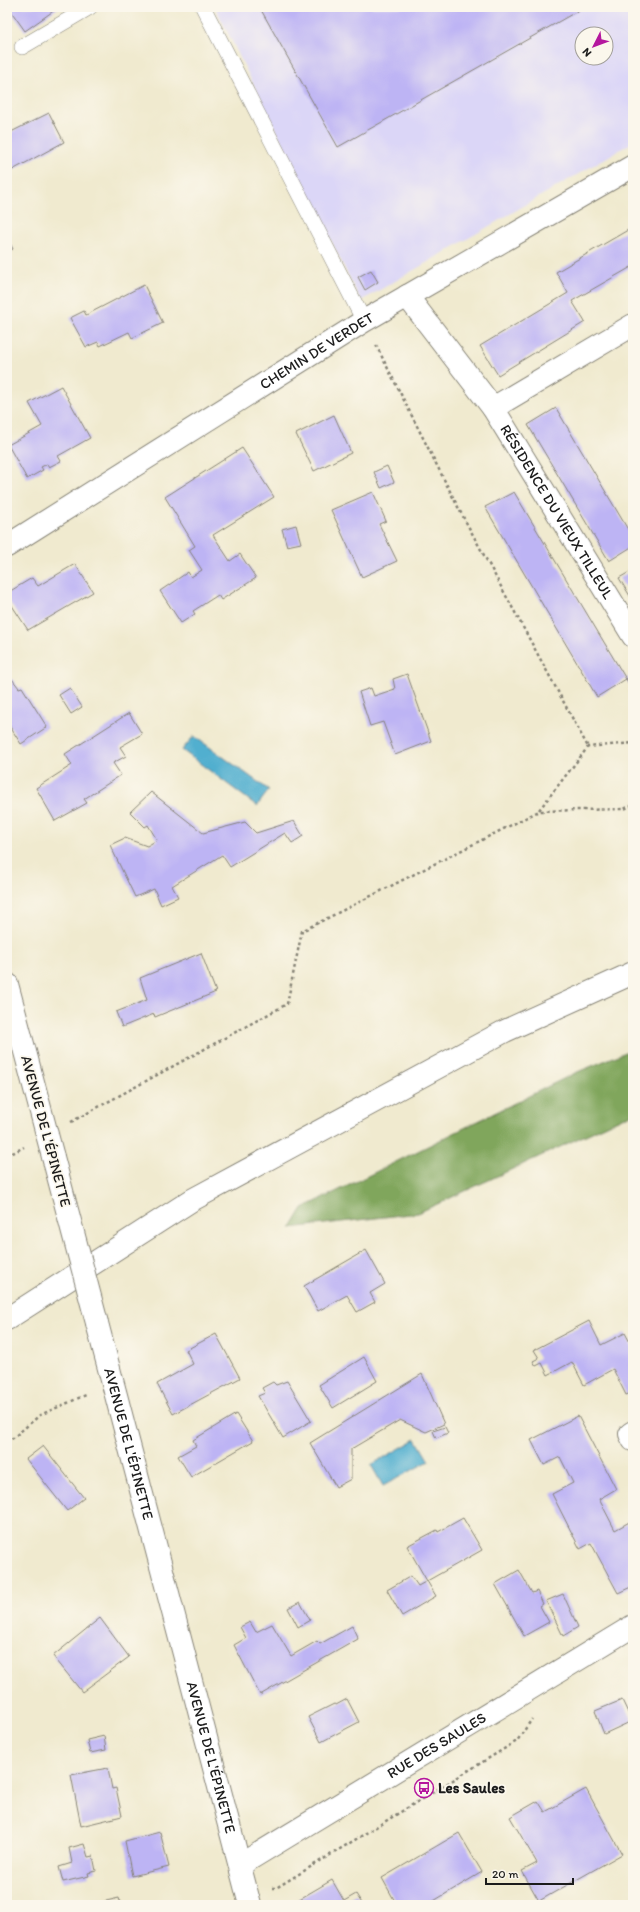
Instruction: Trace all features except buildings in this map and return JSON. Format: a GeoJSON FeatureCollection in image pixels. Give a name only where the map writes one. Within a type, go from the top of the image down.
{"type":"FeatureCollection","features":[{"type":"Feature","properties":{"kind":"main road","name":"CHEMIN DE VERDET"},"geometry":{"type":"LineString","coordinates":[[7,546],[364,322],[633,166]]}},
{"type":"Feature","properties":{"kind":"main road","name":"RÉSIDENCE DU VIEUX TILLEUL"},"geometry":{"type":"LineString","coordinates":[[407,296],[493,408],[633,636]]}},
{"type":"Feature","properties":{"kind":"main road","name":"RÉSIDENCE DU VIEUX TILLEUL"},"geometry":{"type":"LineString","coordinates":[[493,408],[633,325]]}},
{"type":"Feature","properties":{"kind":"main road"},"geometry":{"type":"LineString","coordinates":[[7,1319],[192,1200],[506,1031],[633,973]]}},
{"type":"Feature","properties":{"kind":"main road","name":"AVENUE DE L'ÉPINETTE"},"geometry":{"type":"LineString","coordinates":[[7,984],[248,1896]]}},
{"type":"Feature","properties":{"kind":"main road"},"geometry":{"type":"LineString","coordinates":[[633,1432],[630,1434],[633,1440]]}},
{"type":"Feature","properties":{"kind":"main road","name":"RUE DES SAULES"},"geometry":{"type":"LineString","coordinates":[[240,1865],[633,1626]]}},
{"type":"Feature","properties":{"kind":"lane"},"geometry":{"type":"LineString","coordinates":[[22,47],[90,7]]}},
{"type":"Feature","properties":{"kind":"lane"},"geometry":{"type":"LineString","coordinates":[[203,7],[364,322]]}},
{"type":"Feature","properties":{"kind":"path"},"geometry":{"type":"LineString","coordinates":[[364,322],[460,511],[588,747]]}},
{"type":"Feature","properties":{"kind":"path"},"geometry":{"type":"LineString","coordinates":[[539,811],[588,747],[633,743]]}},
{"type":"Feature","properties":{"kind":"path"},"geometry":{"type":"LineString","coordinates":[[47,1135],[287,1004],[302,931],[539,811],[624,809],[633,805]]}},
{"type":"Feature","properties":{"kind":"path"},"geometry":{"type":"LineString","coordinates":[[7,1443],[40,1415],[113,1385]]}},
{"type":"Feature","properties":{"kind":"path"},"geometry":{"type":"LineString","coordinates":[[248,1896],[276,1888],[517,1741],[533,1718]]}},
{"type":"Feature","properties":{"kind":"shaded area"},"geometry":{"type":"Polygon","coordinates":[[[215,7],[633,7],[633,142],[361,301],[215,7]]]}},
{"type":"Feature","properties":{"kind":"green space"},"geometry":{"type":"Polygon","coordinates":[[[633,1049],[633,1113],[418,1213],[291,1228],[303,1208],[575,1073],[633,1049]]]}},
{"type":"Feature","properties":{"kind":"water"},"geometry":{"type":"Polygon","coordinates":[[[194,736],[269,790],[257,806],[182,750],[194,736]]]}},
{"type":"Feature","properties":{"kind":"water"},"geometry":{"type":"Polygon","coordinates":[[[416,1439],[429,1461],[383,1486],[371,1465],[416,1439]]]}},
{"type":"Feature","properties":{"kind":"place","name":"Les Saules"},"geometry":{"type":"Point","coordinates":[424,1788]}}]}
